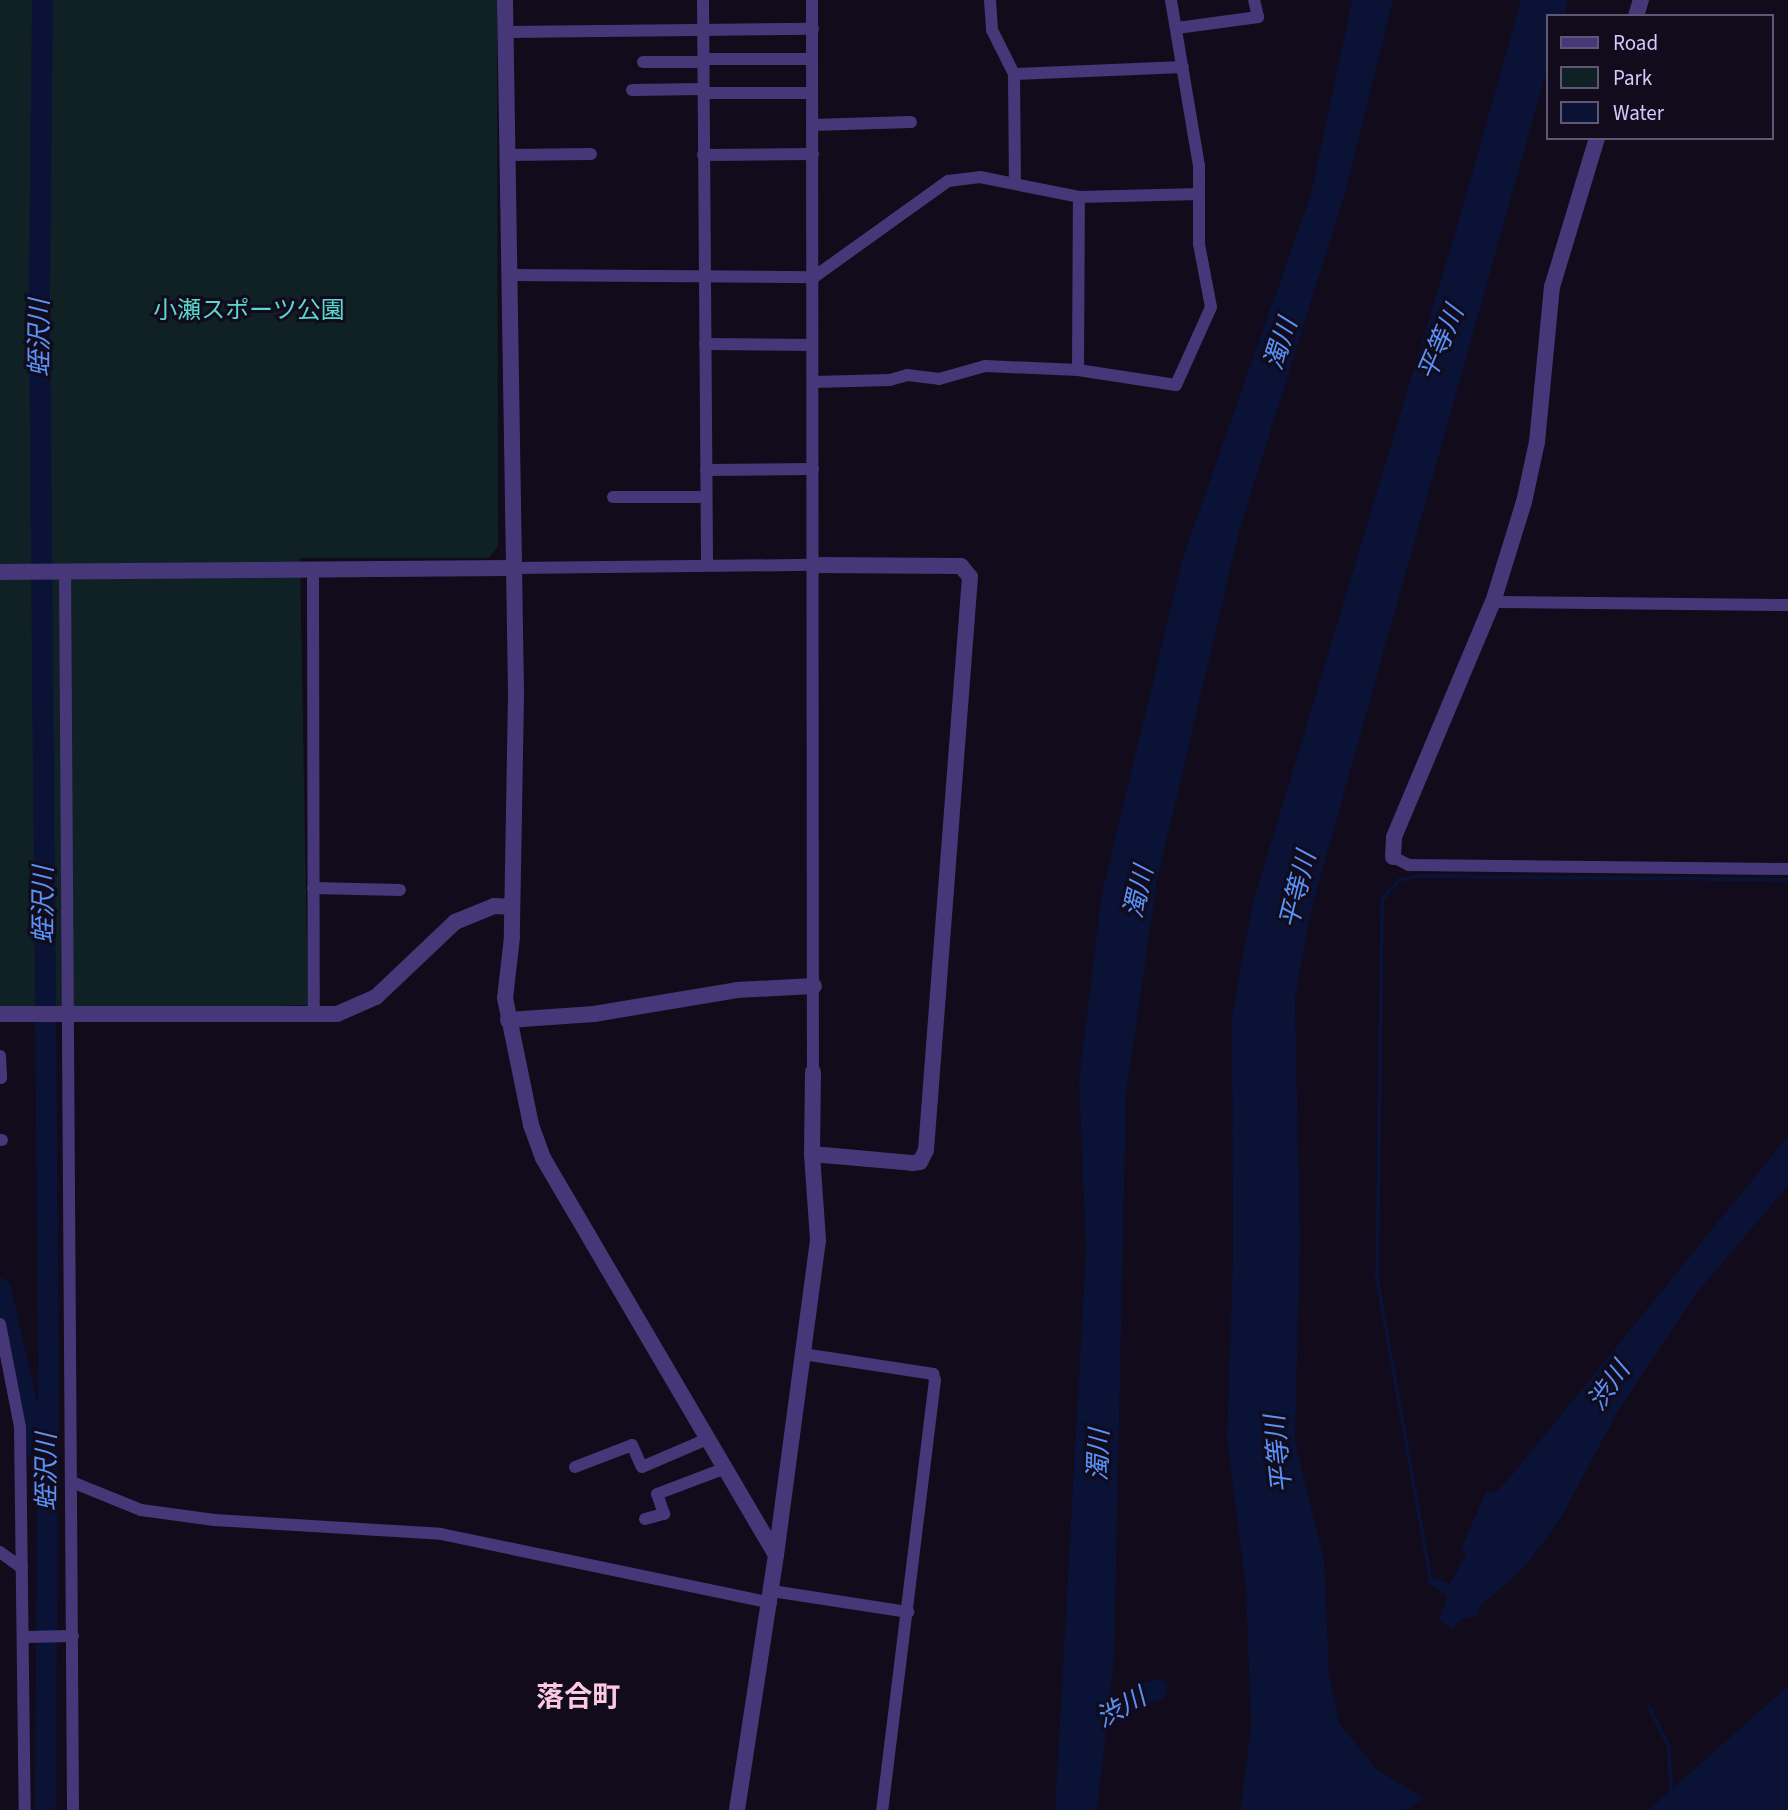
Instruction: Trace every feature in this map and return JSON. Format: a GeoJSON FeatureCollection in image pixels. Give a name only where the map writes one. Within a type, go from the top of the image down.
{"type":"FeatureCollection","features":[{"type":"Feature","properties":{"kind":"street"},"geometry":{"type":"LineString","coordinates":[[505,0],[516,696],[512,907],[504,986],[508,1020],[531,1125],[543,1158],[723,1469],[776,1555]]}},
{"type":"Feature","properties":{"kind":"street"},"geometry":{"type":"LineString","coordinates":[[703,0],[706,563]]}},
{"type":"Feature","properties":{"kind":"street"},"geometry":{"type":"LineString","coordinates":[[737,1810],[772,1597],[818,1240],[812,1154],[813,0]]}},
{"type":"Feature","properties":{"kind":"street"},"geometry":{"type":"LineString","coordinates":[[990,0],[992,30],[1014,74],[1015,184]]}},
{"type":"Feature","properties":{"kind":"street"},"geometry":{"type":"LineString","coordinates":[[813,382],[890,380],[907,375],[939,379],[985,366],[1078,370],[1176,385],[1211,307],[1199,244],[1199,194],[1183,66],[1171,0]]}},
{"type":"Feature","properties":{"kind":"street"},"geometry":{"type":"LineString","coordinates":[[1177,28],[1258,17],[1254,0]]}},
{"type":"Feature","properties":{"kind":"street"},"geometry":{"type":"LineString","coordinates":[[506,32],[813,29]]}},
{"type":"Feature","properties":{"kind":"street"},"geometry":{"type":"LineString","coordinates":[[643,62],[813,59]]}},
{"type":"Feature","properties":{"kind":"street"},"geometry":{"type":"LineString","coordinates":[[1014,74],[1183,66]]}},
{"type":"Feature","properties":{"kind":"street"},"geometry":{"type":"LineString","coordinates":[[632,90],[812,93]]}},
{"type":"Feature","properties":{"kind":"street"},"geometry":{"type":"LineString","coordinates":[[813,125],[911,122]]}},
{"type":"Feature","properties":{"kind":"street"},"geometry":{"type":"LineString","coordinates":[[1596,140],[1552,287],[1537,442],[1524,502],[1493,602],[1394,837],[1393,857],[1409,865],[1788,869]]}},
{"type":"Feature","properties":{"kind":"street"},"geometry":{"type":"LineString","coordinates":[[507,155],[591,154]]}},
{"type":"Feature","properties":{"kind":"street"},"geometry":{"type":"LineString","coordinates":[[703,155],[813,155]]}},
{"type":"Feature","properties":{"kind":"street"},"geometry":{"type":"LineString","coordinates":[[509,275],[706,279],[814,277],[948,181],[980,177],[1079,197],[1199,194]]}},
{"type":"Feature","properties":{"kind":"street"},"geometry":{"type":"LineString","coordinates":[[1078,370],[1079,197]]}},
{"type":"Feature","properties":{"kind":"street"},"geometry":{"type":"LineString","coordinates":[[705,344],[812,345]]}},
{"type":"Feature","properties":{"kind":"street"},"geometry":{"type":"LineString","coordinates":[[706,470],[813,469]]}},
{"type":"Feature","properties":{"kind":"street"},"geometry":{"type":"LineString","coordinates":[[613,497],[706,497]]}},
{"type":"Feature","properties":{"kind":"street"},"geometry":{"type":"LineString","coordinates":[[0,572],[513,568],[706,563],[961,566],[970,577],[926,1150],[920,1162],[912,1163],[812,1154]]}},
{"type":"Feature","properties":{"kind":"street"},"geometry":{"type":"LineString","coordinates":[[313,570],[314,1015]]}},
{"type":"Feature","properties":{"kind":"street"},"geometry":{"type":"LineString","coordinates":[[60,571],[62,1014],[72,1482],[68,1636],[73,1810]]}},
{"type":"Feature","properties":{"kind":"street"},"geometry":{"type":"LineString","coordinates":[[1493,602],[1788,606]]}},
{"type":"Feature","properties":{"kind":"street"},"geometry":{"type":"LineString","coordinates":[[313,888],[400,891]]}},
{"type":"Feature","properties":{"kind":"street"},"geometry":{"type":"LineString","coordinates":[[0,1014],[314,1015],[365,1006],[455,922],[480,909],[512,907]]}},
{"type":"Feature","properties":{"kind":"street"},"geometry":{"type":"LineString","coordinates":[[508,1020],[594,1014],[737,990],[814,986]]}},
{"type":"Feature","properties":{"kind":"street"},"geometry":{"type":"LineString","coordinates":[[0,1056],[1,1078]]}},
{"type":"Feature","properties":{"kind":"street"},"geometry":{"type":"LineString","coordinates":[[0,1324],[20,1427],[22,1568],[27,1636],[25,1810]]}},
{"type":"Feature","properties":{"kind":"street"},"geometry":{"type":"LineString","coordinates":[[803,1354],[933,1374],[935,1380],[882,1810]]}},
{"type":"Feature","properties":{"kind":"street"},"geometry":{"type":"LineString","coordinates":[[575,1467],[632,1446],[642,1467],[707,1439]]}},
{"type":"Feature","properties":{"kind":"street"},"geometry":{"type":"LineString","coordinates":[[645,1519],[664,1514],[657,1494],[723,1469]]}},
{"type":"Feature","properties":{"kind":"street"},"geometry":{"type":"LineString","coordinates":[[72,1482],[141,1510],[214,1520],[441,1534],[772,1597],[908,1612]]}},
{"type":"Feature","properties":{"kind":"street"},"geometry":{"type":"LineString","coordinates":[[0,1552],[22,1568]]}},
{"type":"Feature","properties":{"kind":"street"},"geometry":{"type":"LineString","coordinates":[[27,1636],[68,1636]]}},
{"type":"Feature","properties":{"kind":"green space","name":"小瀬スポーツ公園"},"geometry":{"type":"Polygon","coordinates":[[[0,0],[497,0],[498,546],[489,558],[300,558],[308,1005],[0,1013],[0,0]]]}},
{"type":"Feature","properties":{"kind":"water","name":"濁川"},"geometry":{"type":"Polygon","coordinates":[[[1352,0],[1393,0],[1345,193],[1239,532],[1157,881],[1126,1095],[1114,1660],[1097,1810],[1055,1810],[1086,1250],[1079,1080],[1102,893],[1183,557],[1311,194],[1352,0]]]}},
{"type":"Feature","properties":{"kind":"water","name":"平等川"},"geometry":{"type":"Polygon","coordinates":[[[1521,0],[1568,0],[1564,14],[1546,14],[1546,73],[1309,918],[1295,999],[1300,1241],[1295,1441],[1324,1559],[1329,1674],[1339,1723],[1376,1769],[1424,1798],[1406,1810],[1240,1810],[1251,1728],[1246,1588],[1227,1438],[1233,1254],[1232,1016],[1252,906],[1461,213],[1521,0]]]}},
{"type":"Feature","properties":{"kind":"water"},"geometry":{"type":"Polygon","coordinates":[[[1788,1136],[1788,1186],[1699,1290],[1662,1344],[1617,1413],[1561,1518],[1527,1564],[1480,1607],[1477,1617],[1463,1618],[1452,1629],[1439,1620],[1447,1596],[1425,1581],[1432,1577],[1450,1584],[1466,1554],[1461,1549],[1487,1490],[1495,1493],[1508,1480],[1788,1136]]]}},
{"type":"Feature","properties":{"kind":"water"},"geometry":{"type":"Polygon","coordinates":[[[1788,1686],[1788,1810],[1648,1810],[1672,1789],[1788,1686]]]}},
{"type":"Feature","properties":{"kind":"waterway","name":"蛭沢川"},"geometry":{"type":"LineString","coordinates":[[42,0],[39,311],[48,1356],[45,1810]]}},
{"type":"Feature","properties":{"kind":"waterway"},"geometry":{"type":"LineString","coordinates":[[1431,1582],[1377,1280],[1382,900],[1399,880],[1420,876],[1788,880]]}},
{"type":"Feature","properties":{"kind":"waterway"},"geometry":{"type":"LineString","coordinates":[[0,1288],[37,1450]]}},
{"type":"Feature","properties":{"kind":"waterway","name":"渋川"},"geometry":{"type":"LineString","coordinates":[[1085,1729],[1140,1693],[1157,1689]]}},
{"type":"Feature","properties":{"kind":"waterway"},"geometry":{"type":"LineString","coordinates":[[1649,1706],[1669,1746],[1672,1793]]}},
{"type":"Feature","properties":{"kind":"district","name":"落合町"},"geometry":{"type":"Point","coordinates":[578,1697]}}]}
